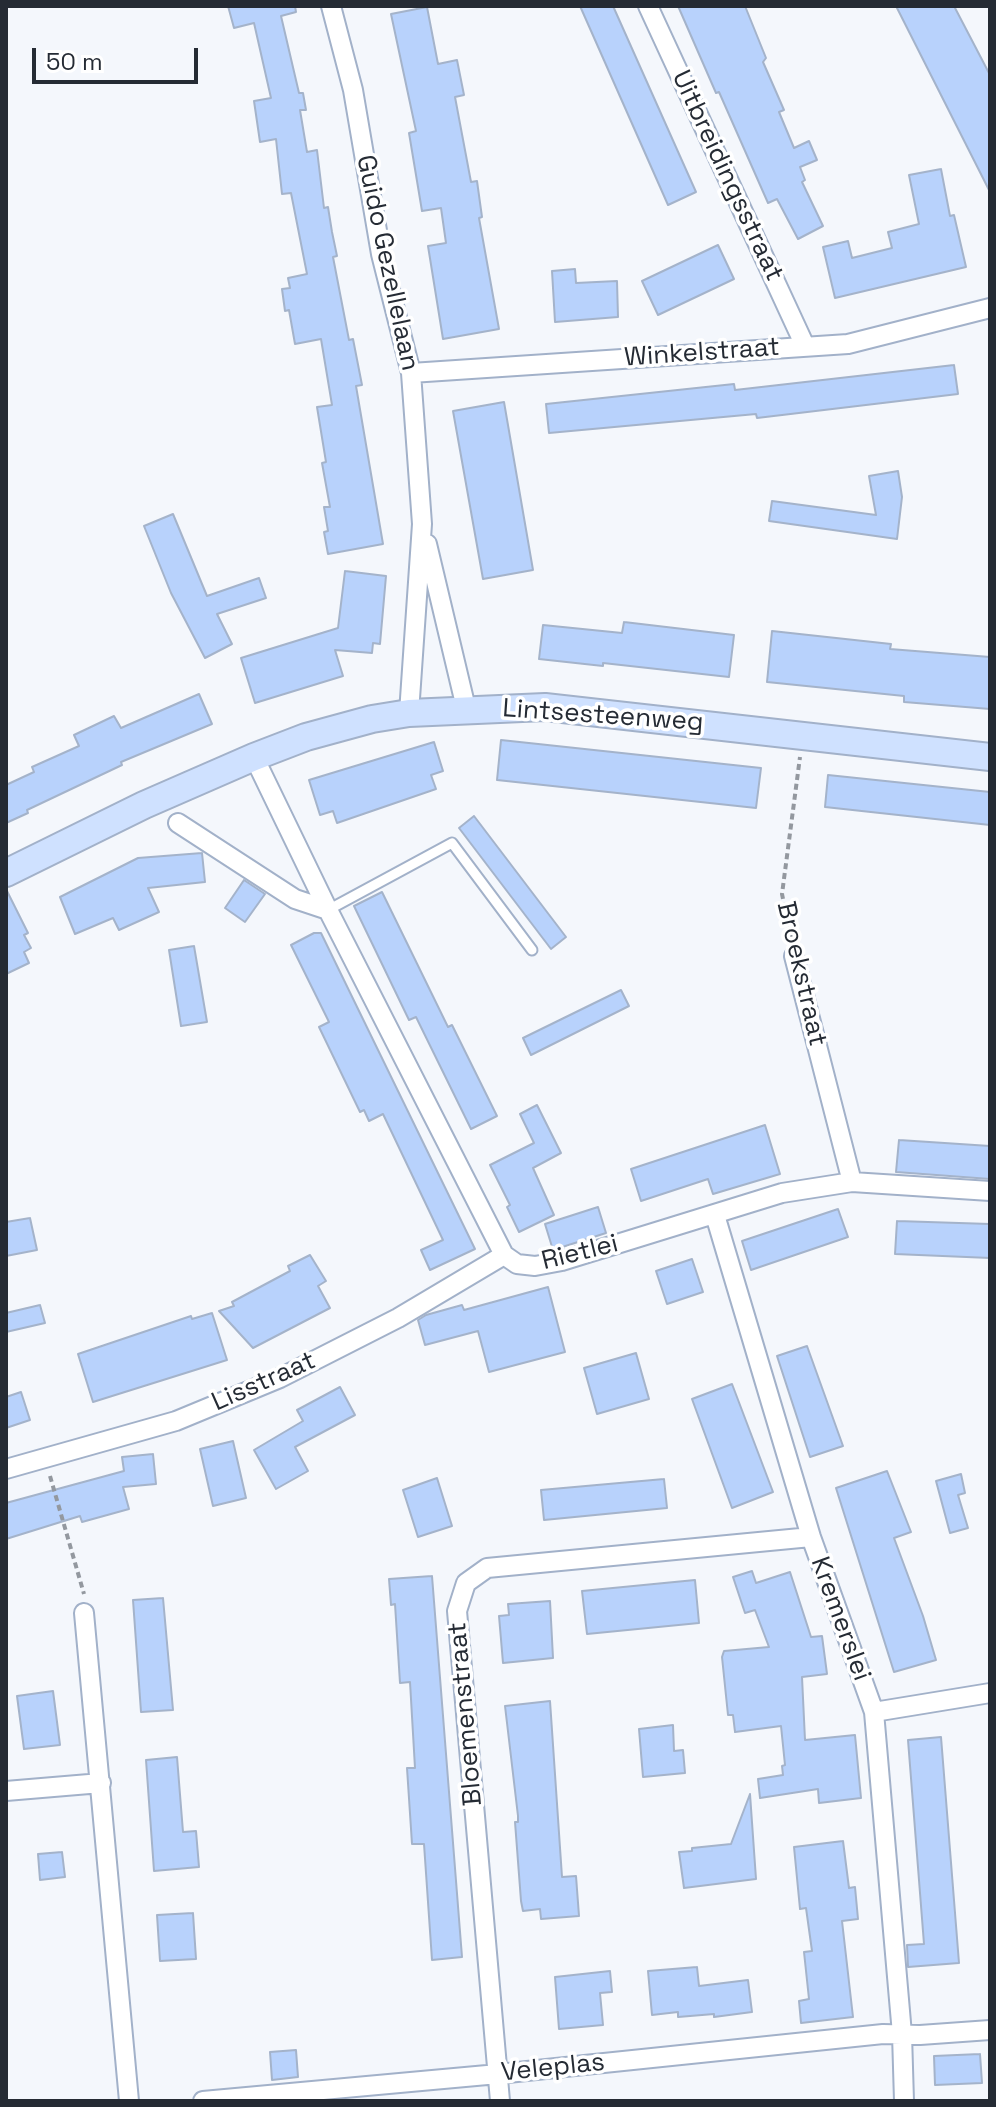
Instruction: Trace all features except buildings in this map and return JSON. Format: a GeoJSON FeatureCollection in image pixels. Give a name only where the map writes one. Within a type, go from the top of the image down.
{"type":"FeatureCollection","features":[{"type":"Feature","properties":{"kind":"street","name":"Guido Gezellelaan"},"geometry":{"type":"LineString","coordinates":[[331,6],[353,90],[381,254],[411,373],[422,524],[409,713]]}},
{"type":"Feature","properties":{"kind":"street","name":"Uitbreidingsstraat"},"geometry":{"type":"LineString","coordinates":[[648,6],[805,346]]}},
{"type":"Feature","properties":{"kind":"street","name":"Winkelstraat"},"geometry":{"type":"LineString","coordinates":[[411,373],[848,344],[990,308]]}},
{"type":"Feature","properties":{"kind":"street","name":"Guido Gezellelaan"},"geometry":{"type":"LineString","coordinates":[[422,524],[466,708]]}},
{"type":"Feature","properties":{"kind":"street","name":"Lintsesteenweg"},"geometry":{"type":"LineString","coordinates":[[6,873],[144,805],[254,757],[306,737],[372,719],[409,713],[466,708],[545,707],[990,757]]}},
{"type":"Feature","properties":{"kind":"street","name":"Rietlei"},"geometry":{"type":"LineString","coordinates":[[254,757],[328,910],[504,1255],[517,1264],[535,1266],[562,1261],[782,1193],[852,1182],[990,1191]]}},
{"type":"Feature","properties":{"kind":"street"},"geometry":{"type":"LineString","coordinates":[[178,823],[295,899],[328,910]]}},
{"type":"Feature","properties":{"kind":"street","name":"Broekstraat"},"geometry":{"type":"LineString","coordinates":[[794,956],[852,1182]]}},
{"type":"Feature","properties":{"kind":"street","name":"Kremerslei"},"geometry":{"type":"LineString","coordinates":[[715,1215],[811,1537],[874,1712],[902,2034],[904,2101]]}},
{"type":"Feature","properties":{"kind":"street","name":"Lisstraat"},"geometry":{"type":"LineString","coordinates":[[6,1469],[176,1421],[280,1378],[398,1318],[504,1255]]}},
{"type":"Feature","properties":{"kind":"street","name":"Bloemenstraat"},"geometry":{"type":"LineString","coordinates":[[500,2101],[457,1611],[466,1583],[487,1568],[811,1537]]}},
{"type":"Feature","properties":{"kind":"street"},"geometry":{"type":"LineString","coordinates":[[84,1613],[129,2101]]}},
{"type":"Feature","properties":{"kind":"street"},"geometry":{"type":"LineString","coordinates":[[874,1712],[990,1693]]}},
{"type":"Feature","properties":{"kind":"street"},"geometry":{"type":"LineString","coordinates":[[6,1791],[101,1783]]}},
{"type":"Feature","properties":{"kind":"street"},"geometry":{"type":"LineString","coordinates":[[902,2034],[990,2030]]}},
{"type":"Feature","properties":{"kind":"street","name":"Veleplas"},"geometry":{"type":"LineString","coordinates":[[203,2101],[902,2034]]}},
{"type":"Feature","properties":{"kind":"lane"},"geometry":{"type":"LineString","coordinates":[[328,910],[452,843],[532,950]]}},
{"type":"Feature","properties":{"kind":"path","name":"Broekstraat"},"geometry":{"type":"LineString","coordinates":[[794,956],[782,894],[802,736]]}},
{"type":"Feature","properties":{"kind":"path"},"geometry":{"type":"LineString","coordinates":[[45,1459],[84,1594],[84,1613]]}}]}
